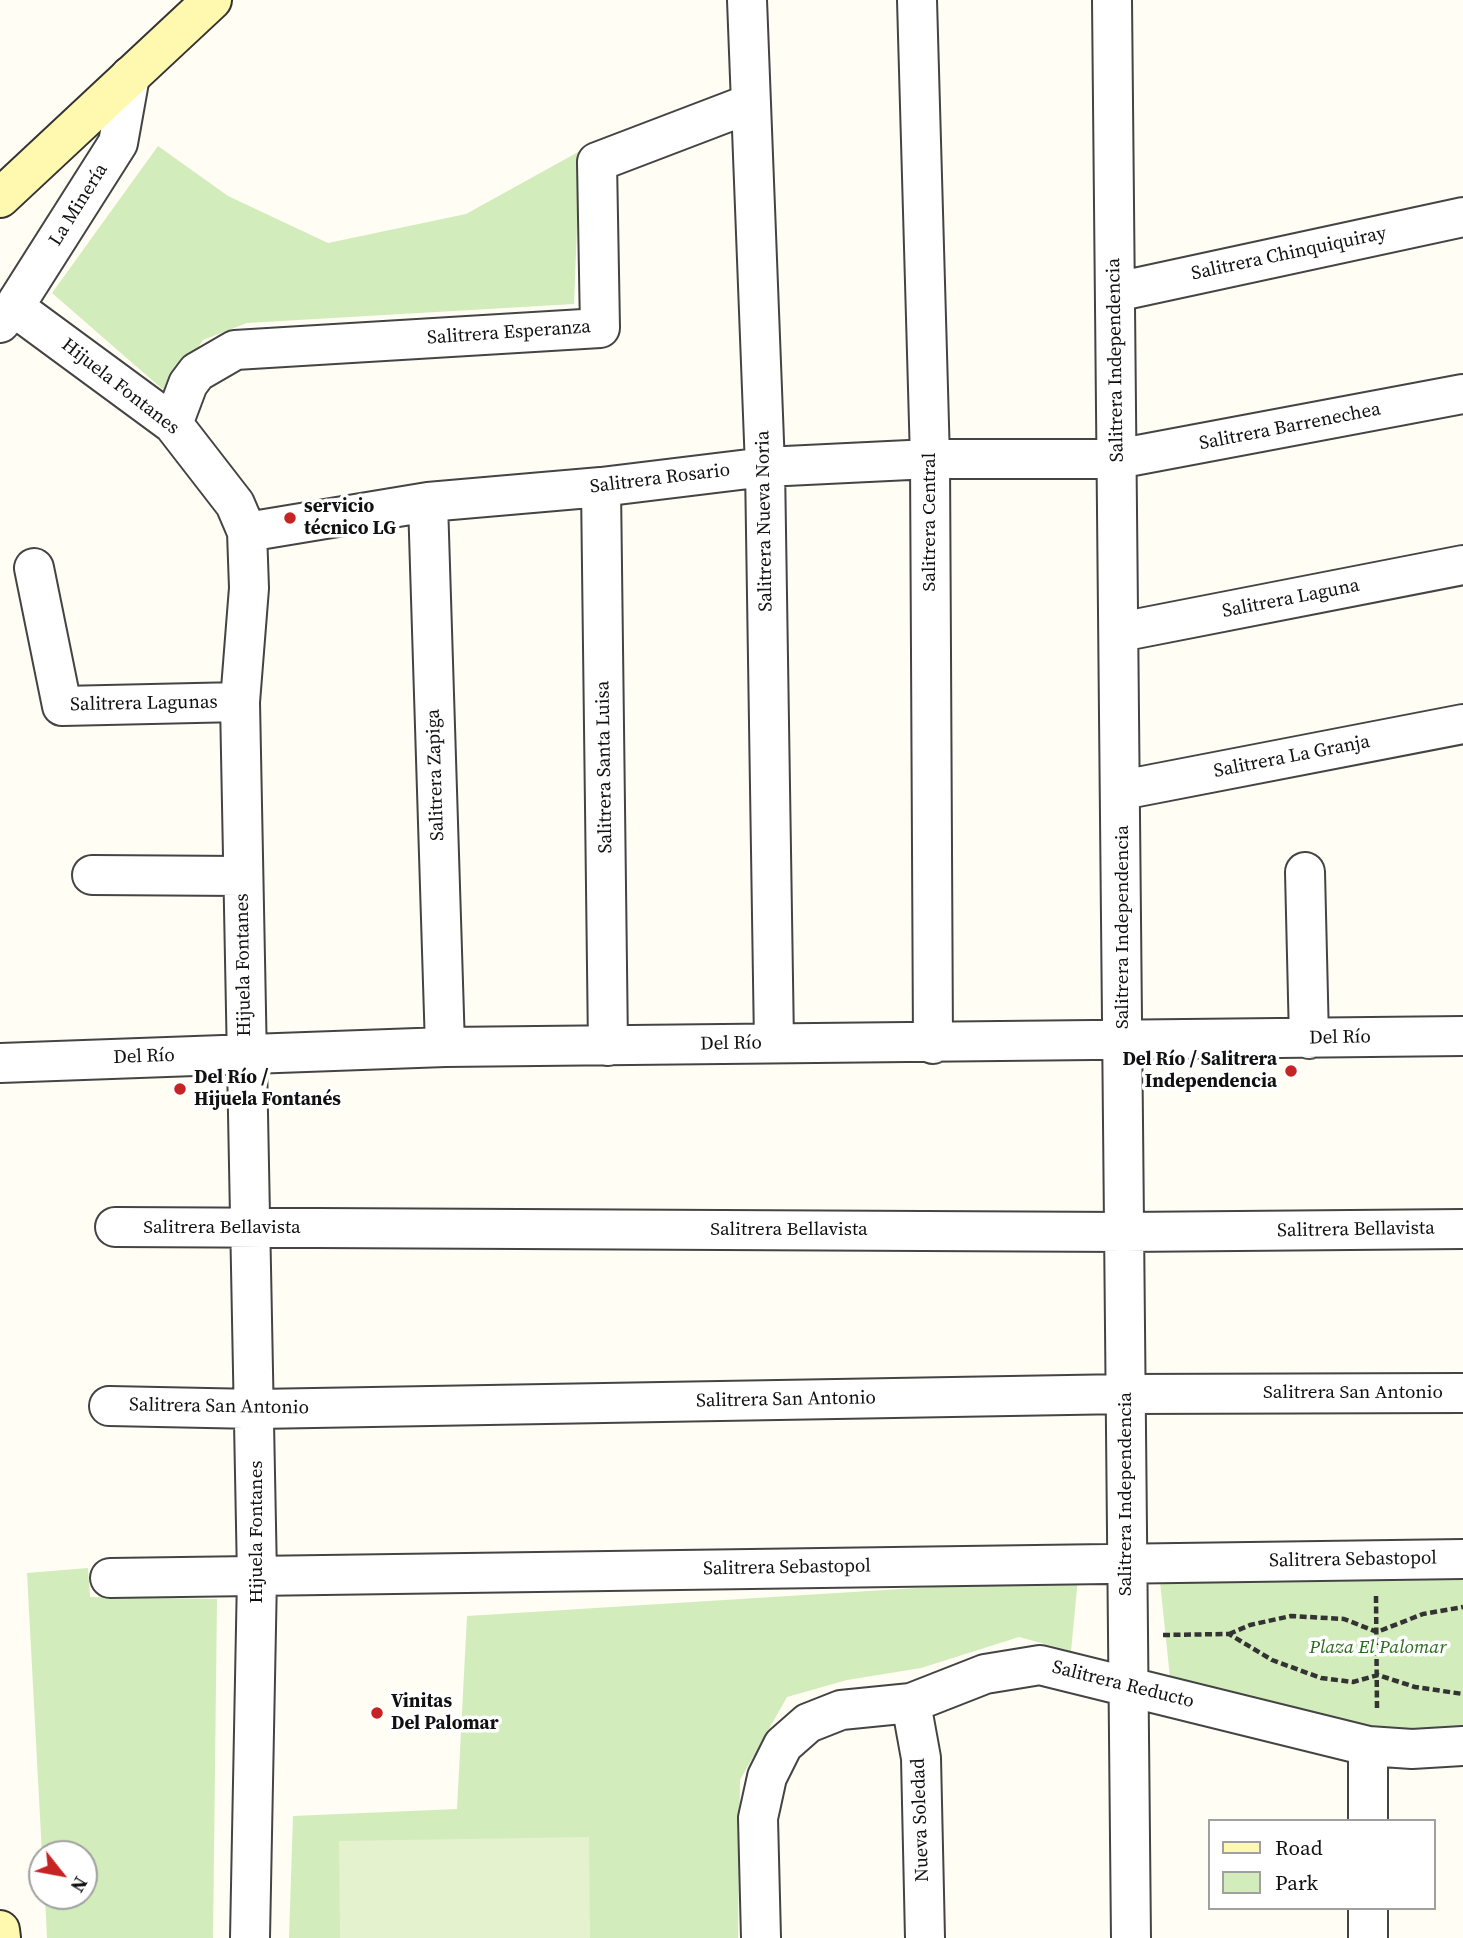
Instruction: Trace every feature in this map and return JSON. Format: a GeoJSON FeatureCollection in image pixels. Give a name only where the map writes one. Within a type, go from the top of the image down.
{"type":"FeatureCollection","features":[{"type":"Feature","properties":{"kind":"main road"},"geometry":{"type":"LineString","coordinates":[[0,198],[212,0]]}},
{"type":"Feature","properties":{"kind":"main road"},"geometry":{"type":"LineString","coordinates":[[0,1930],[1,1938]]}},
{"type":"Feature","properties":{"kind":"street","name":"Salitrera Nueva Noria"},"geometry":{"type":"LineString","coordinates":[[747,0],[765,467],[774,1043]]}},
{"type":"Feature","properties":{"kind":"street","name":"Salitrera Central"},"geometry":{"type":"LineString","coordinates":[[916,0],[930,459],[933,1044]]}},
{"type":"Feature","properties":{"kind":"street","name":"Salitrera Independencia"},"geometry":{"type":"LineString","coordinates":[[1112,0],[1122,790],[1131,1938]]}},
{"type":"Feature","properties":{"kind":"street","name":"La Minería"},"geometry":{"type":"LineString","coordinates":[[7,315],[118,143],[131,76]]}},
{"type":"Feature","properties":{"kind":"street","name":"Salitrera Esperanza"},"geometry":{"type":"LineString","coordinates":[[173,424],[188,384],[197,372],[235,350],[600,328],[597,162],[749,104]]}},
{"type":"Feature","properties":{"kind":"street","name":"Salitrera Chinquiquiray"},"geometry":{"type":"LineString","coordinates":[[1116,292],[1463,217]]}},
{"type":"Feature","properties":{"kind":"street","name":"Hijuela Fontanes"},"geometry":{"type":"LineString","coordinates":[[7,315],[173,424],[235,504],[247,532],[249,588],[240,702],[256,1409],[257,1576],[250,1938]]}},
{"type":"Feature","properties":{"kind":"street","name":"Salitrera Barrenechea"},"geometry":{"type":"LineString","coordinates":[[1117,459],[1463,394]]}},
{"type":"Feature","properties":{"kind":"street","name":"Salitrera Rosario"},"geometry":{"type":"LineString","coordinates":[[247,532],[428,502],[765,467],[930,459],[1117,459]]}},
{"type":"Feature","properties":{"kind":"street","name":"Salitrera Santa Luisa"},"geometry":{"type":"LineString","coordinates":[[601,486],[608,1046]]}},
{"type":"Feature","properties":{"kind":"street","name":"Salitrera Zapiga"},"geometry":{"type":"LineString","coordinates":[[428,502],[444,1047]]}},
{"type":"Feature","properties":{"kind":"street","name":"Salitrera Laguna"},"geometry":{"type":"LineString","coordinates":[[1119,632],[1463,565]]}},
{"type":"Feature","properties":{"kind":"street","name":"Salitrera Lagunas"},"geometry":{"type":"LineString","coordinates":[[34,568],[62,706],[240,702]]}},
{"type":"Feature","properties":{"kind":"street","name":"Salitrera La Granja"},"geometry":{"type":"LineString","coordinates":[[1122,790],[1463,724]]}},
{"type":"Feature","properties":{"kind":"street"},"geometry":{"type":"LineString","coordinates":[[1305,872],[1309,1039]]}},
{"type":"Feature","properties":{"kind":"street"},"geometry":{"type":"LineString","coordinates":[[92,875],[242,876]]}},
{"type":"Feature","properties":{"kind":"street","name":"Del Río"},"geometry":{"type":"LineString","coordinates":[[0,1063],[444,1047],[933,1044],[1463,1036]]}},
{"type":"Feature","properties":{"kind":"street","name":"Salitrera Bellavista"},"geometry":{"type":"LineString","coordinates":[[115,1227],[1125,1232],[1463,1229]]}},
{"type":"Feature","properties":{"kind":"street","name":"Salitrera San Antonio"},"geometry":{"type":"LineString","coordinates":[[109,1406],[256,1409],[1126,1394],[1463,1393]]}},
{"type":"Feature","properties":{"kind":"street","name":"Salitrera Sebastopol"},"geometry":{"type":"LineString","coordinates":[[110,1578],[1463,1559]]}},
{"type":"Feature","properties":{"kind":"street","name":"Salitrera Reducto"},"geometry":{"type":"LineString","coordinates":[[761,1938],[758,1818],[767,1777],[783,1745],[808,1724],[841,1710],[911,1703],[985,1674],[1040,1665],[1372,1746],[1463,1746]]}},
{"type":"Feature","properties":{"kind":"street","name":"Nueva Soledad"},"geometry":{"type":"LineString","coordinates":[[911,1703],[920,1758],[925,1938]]}},
{"type":"Feature","properties":{"kind":"street"},"geometry":{"type":"LineString","coordinates":[[1368,1819],[1372,1746]]}},
{"type":"Feature","properties":{"kind":"street"},"geometry":{"type":"LineString","coordinates":[[1368,1910],[1368,1938]]}},
{"type":"Feature","properties":{"kind":"path"},"geometry":{"type":"LineString","coordinates":[[1372,1746],[1378,1675],[1375,1560]]}},
{"type":"Feature","properties":{"kind":"path"},"geometry":{"type":"LineString","coordinates":[[1127,1636],[1229,1634],[1250,1625],[1291,1616],[1344,1619],[1377,1632],[1423,1614],[1463,1607]]}},
{"type":"Feature","properties":{"kind":"path"},"geometry":{"type":"LineString","coordinates":[[1229,1634],[1272,1660],[1321,1678],[1353,1682],[1378,1675],[1415,1687],[1463,1694]]}},
{"type":"Feature","properties":{"kind":"green space"},"geometry":{"type":"Polygon","coordinates":[[[158,146],[228,196],[328,243],[466,214],[580,151],[574,304],[247,323],[203,340],[168,394],[52,293],[158,146]]]}},
{"type":"Feature","properties":{"kind":"green space","name":"Plaza El Palomar"},"geometry":{"type":"Polygon","coordinates":[[[1158,1563],[1463,1563],[1463,1736],[1416,1735],[1172,1697],[1158,1563]]]}},
{"type":"Feature","properties":{"kind":"green space"},"geometry":{"type":"Polygon","coordinates":[[[88,1568],[90,1597],[217,1599],[213,1938],[47,1938],[46,1910],[98,1910],[98,1840],[41,1840],[27,1573],[88,1568]]]}},
{"type":"Feature","properties":{"kind":"green space"},"geometry":{"type":"Polygon","coordinates":[[[1078,1578],[1071,1651],[1019,1637],[921,1668],[847,1680],[787,1697],[740,1780],[738,1938],[289,1938],[293,1816],[457,1809],[467,1616],[1078,1578]]]}},
{"type":"Feature","properties":{"kind":"green space"},"geometry":{"type":"Polygon","coordinates":[[[589,1837],[590,1938],[340,1938],[339,1841],[589,1837]]]}},
{"type":"Feature","properties":{"kind":"place","name":"servicio técnico LG"},"geometry":{"type":"Point","coordinates":[290,518]}},
{"type":"Feature","properties":{"kind":"place","name":"Del Río / Salitrera Independencia"},"geometry":{"type":"Point","coordinates":[1291,1071]}},
{"type":"Feature","properties":{"kind":"place","name":"Del Río / Hijuela Fontanés"},"geometry":{"type":"Point","coordinates":[180,1089]}},
{"type":"Feature","properties":{"kind":"place","name":"Vinitas Del Palomar"},"geometry":{"type":"Point","coordinates":[377,1713]}}]}
